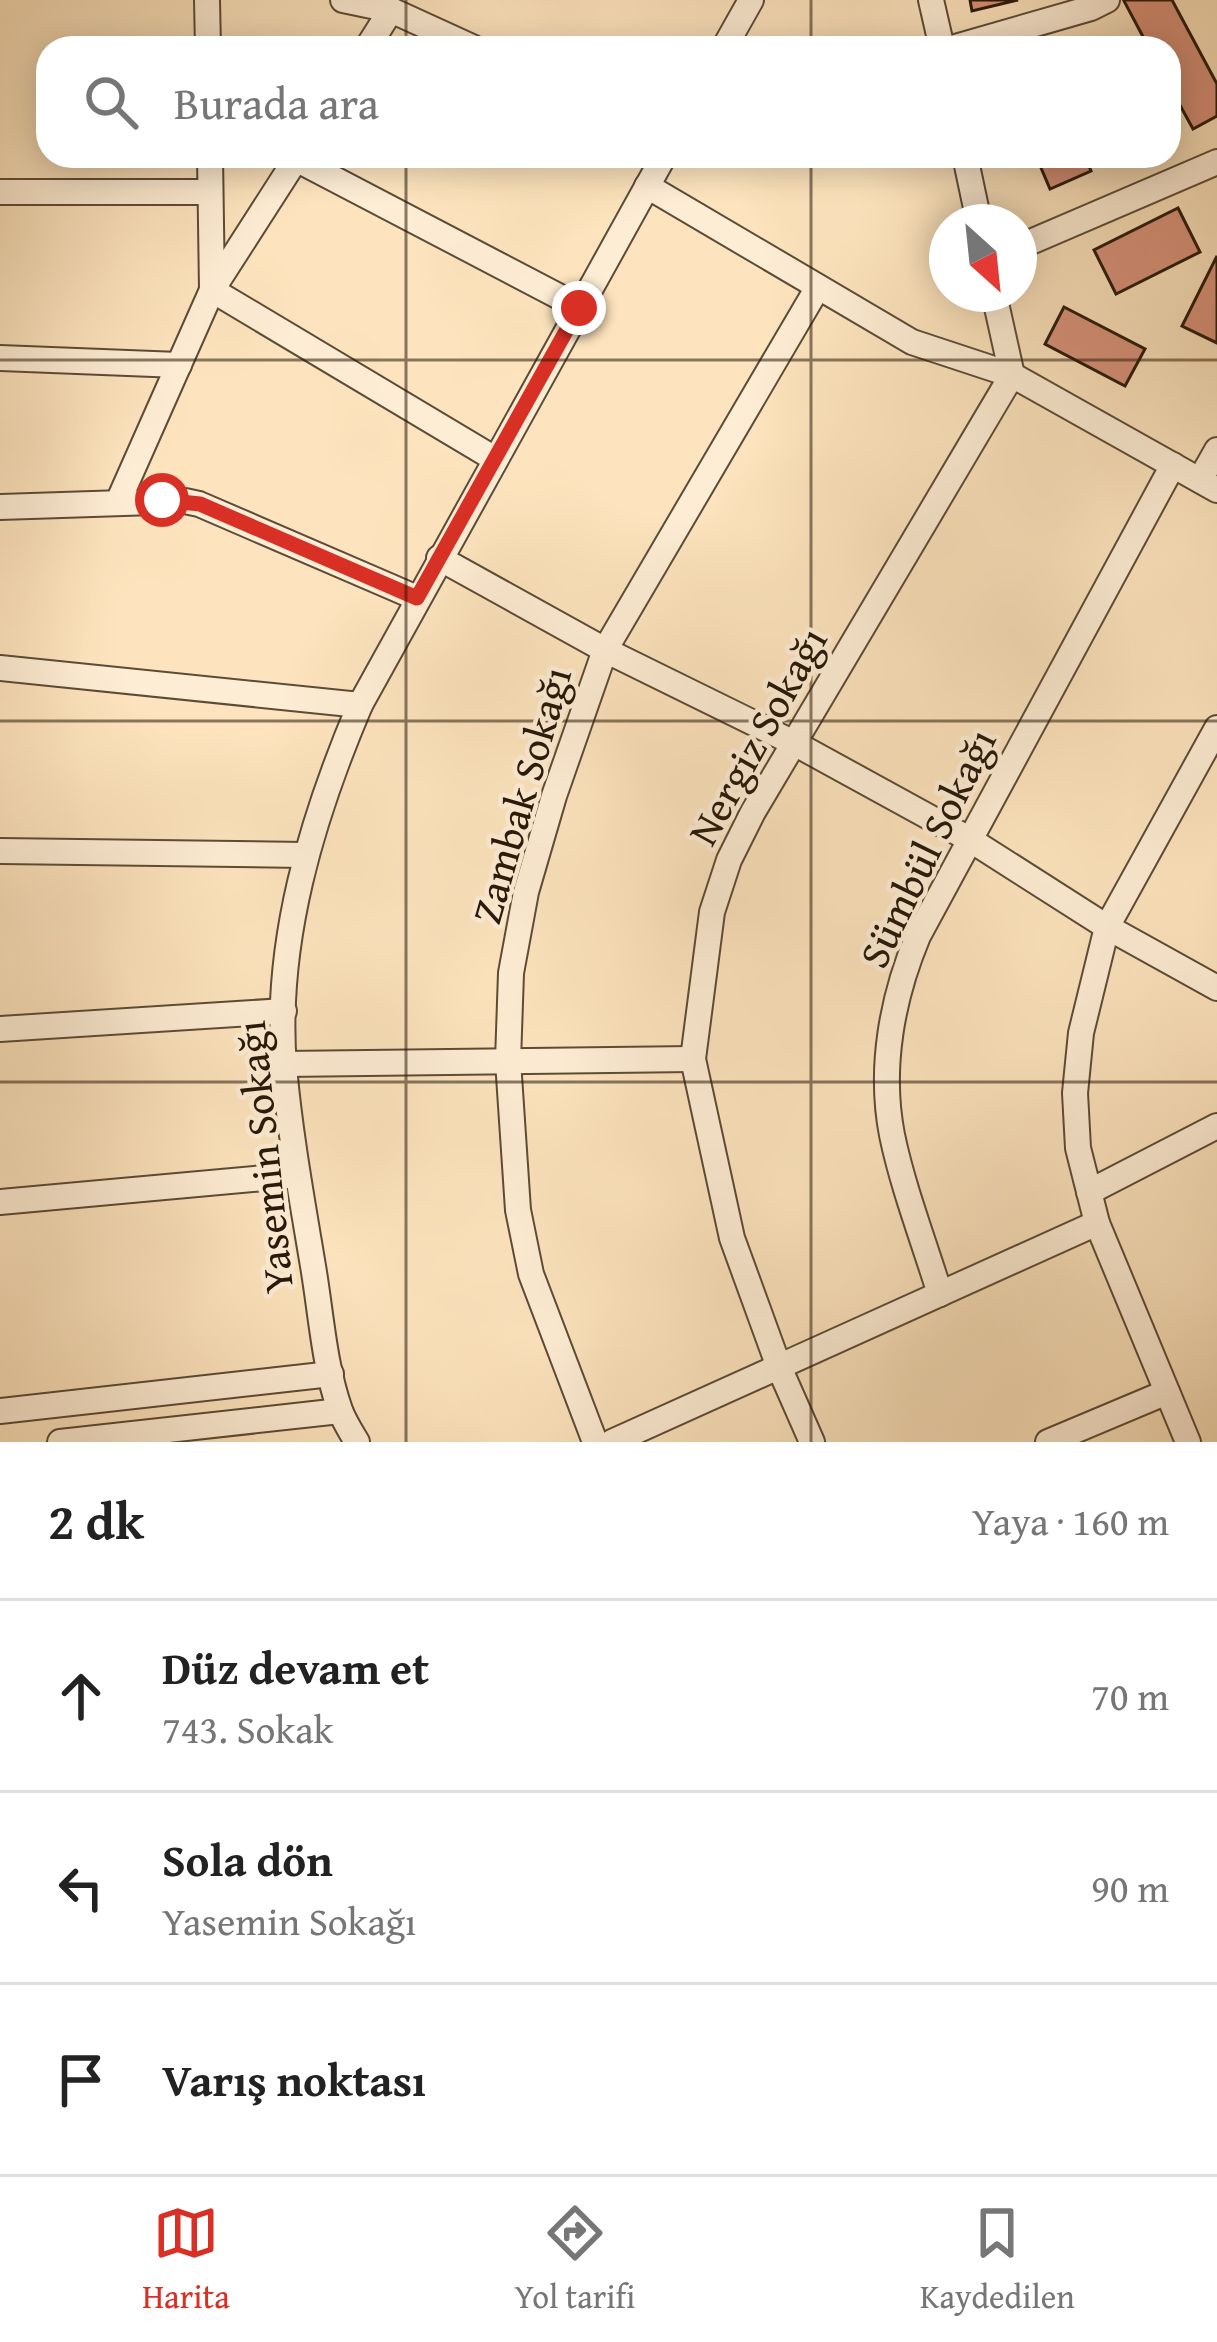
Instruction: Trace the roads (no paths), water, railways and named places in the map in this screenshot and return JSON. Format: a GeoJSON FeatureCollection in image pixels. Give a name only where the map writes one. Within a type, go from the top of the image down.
{"type":"FeatureCollection","features":[{"type":"Feature","properties":{"kind":"street"},"geometry":{"type":"LineString","coordinates":[[207,0],[208,36]]}},
{"type":"Feature","properties":{"kind":"street"},"geometry":{"type":"LineString","coordinates":[[344,0],[391,10],[448,36]]}},
{"type":"Feature","properties":{"kind":"street"},"geometry":{"type":"LineString","coordinates":[[731,36],[751,0]]}},
{"type":"Feature","properties":{"kind":"street"},"geometry":{"type":"LineString","coordinates":[[931,0],[939,36]]}},
{"type":"Feature","properties":{"kind":"street"},"geometry":{"type":"LineString","coordinates":[[994,36],[1107,0]]}},
{"type":"Feature","properties":{"kind":"street"},"geometry":{"type":"LineString","coordinates":[[375,36],[391,10]]}},
{"type":"Feature","properties":{"kind":"street"},"geometry":{"type":"LineString","coordinates":[[1037,239],[1217,162]]}},
{"type":"Feature","properties":{"kind":"street"},"geometry":{"type":"LineString","coordinates":[[210,168],[212,290]]}},
{"type":"Feature","properties":{"kind":"street"},"geometry":{"type":"LineString","coordinates":[[118,502],[212,290],[291,168]]}},
{"type":"Feature","properties":{"kind":"street"},"geometry":{"type":"LineString","coordinates":[[316,168],[579,308]]}},
{"type":"Feature","properties":{"kind":"street","name":"Yasemin Sokağı"},"geometry":{"type":"LineString","coordinates":[[357,1442],[340,1411],[331,1374],[297,1175],[284,1064],[290,934],[305,855],[329,777],[360,705],[657,168]]}},
{"type":"Feature","properties":{"kind":"street"},"geometry":{"type":"LineString","coordinates":[[968,168],[975,204]]}},
{"type":"Feature","properties":{"kind":"street"},"geometry":{"type":"LineString","coordinates":[[647,186],[912,342],[1012,376],[1208,485],[1217,450]]}},
{"type":"Feature","properties":{"kind":"street"},"geometry":{"type":"LineString","coordinates":[[0,192],[210,193]]}},
{"type":"Feature","properties":{"kind":"street","name":"Zambak Sokağı"},"geometry":{"type":"LineString","coordinates":[[595,1442],[542,1309],[523,1243],[508,1061],[511,973],[526,892],[605,650],[818,287]]}},
{"type":"Feature","properties":{"kind":"street"},"geometry":{"type":"LineString","coordinates":[[212,290],[495,459]]}},
{"type":"Feature","properties":{"kind":"street"},"geometry":{"type":"LineString","coordinates":[[998,312],[1012,376]]}},
{"type":"Feature","properties":{"kind":"street"},"geometry":{"type":"LineString","coordinates":[[0,358],[179,365]]}},
{"type":"Feature","properties":{"kind":"street","name":"Nergiz Sokağı"},"geometry":{"type":"LineString","coordinates":[[812,1442],[732,1238],[693,1059],[712,912],[719,885],[753,812],[1012,376]]}},
{"type":"Feature","properties":{"kind":"street","name":"Sümbül Sokağı"},"geometry":{"type":"LineString","coordinates":[[940,1294],[888,1109],[890,1028],[907,962],[969,838],[1173,465]]}},
{"type":"Feature","properties":{"kind":"street"},"geometry":{"type":"LineString","coordinates":[[0,507],[200,504],[417,598]]}},
{"type":"Feature","properties":{"kind":"street"},"geometry":{"type":"LineString","coordinates":[[439,558],[605,650],[794,743],[969,838],[1107,927],[1217,988]]}},
{"type":"Feature","properties":{"kind":"street"},"geometry":{"type":"LineString","coordinates":[[0,668],[360,705]]}},
{"type":"Feature","properties":{"kind":"street"},"geometry":{"type":"LineString","coordinates":[[1188,1442],[1096,1223],[1078,1148],[1075,1093],[1081,1034],[1107,927],[1217,728]]}},
{"type":"Feature","properties":{"kind":"street"},"geometry":{"type":"LineString","coordinates":[[0,851],[305,855]]}},
{"type":"Feature","properties":{"kind":"street"},"geometry":{"type":"LineString","coordinates":[[0,1029],[284,1011]]}},
{"type":"Feature","properties":{"kind":"street"},"geometry":{"type":"LineString","coordinates":[[284,1064],[693,1059]]}},
{"type":"Feature","properties":{"kind":"street"},"geometry":{"type":"LineString","coordinates":[[1089,1192],[1217,1126]]}},
{"type":"Feature","properties":{"kind":"street"},"geometry":{"type":"LineString","coordinates":[[0,1202],[297,1175]]}},
{"type":"Feature","properties":{"kind":"street"},"geometry":{"type":"LineString","coordinates":[[612,1442],[1096,1223]]}},
{"type":"Feature","properties":{"kind":"street"},"geometry":{"type":"LineString","coordinates":[[0,1411],[331,1374]]}},
{"type":"Feature","properties":{"kind":"street"},"geometry":{"type":"LineString","coordinates":[[1048,1442],[1167,1392]]}},
{"type":"Feature","properties":{"kind":"street"},"geometry":{"type":"LineString","coordinates":[[60,1442],[340,1411]]}}]}
